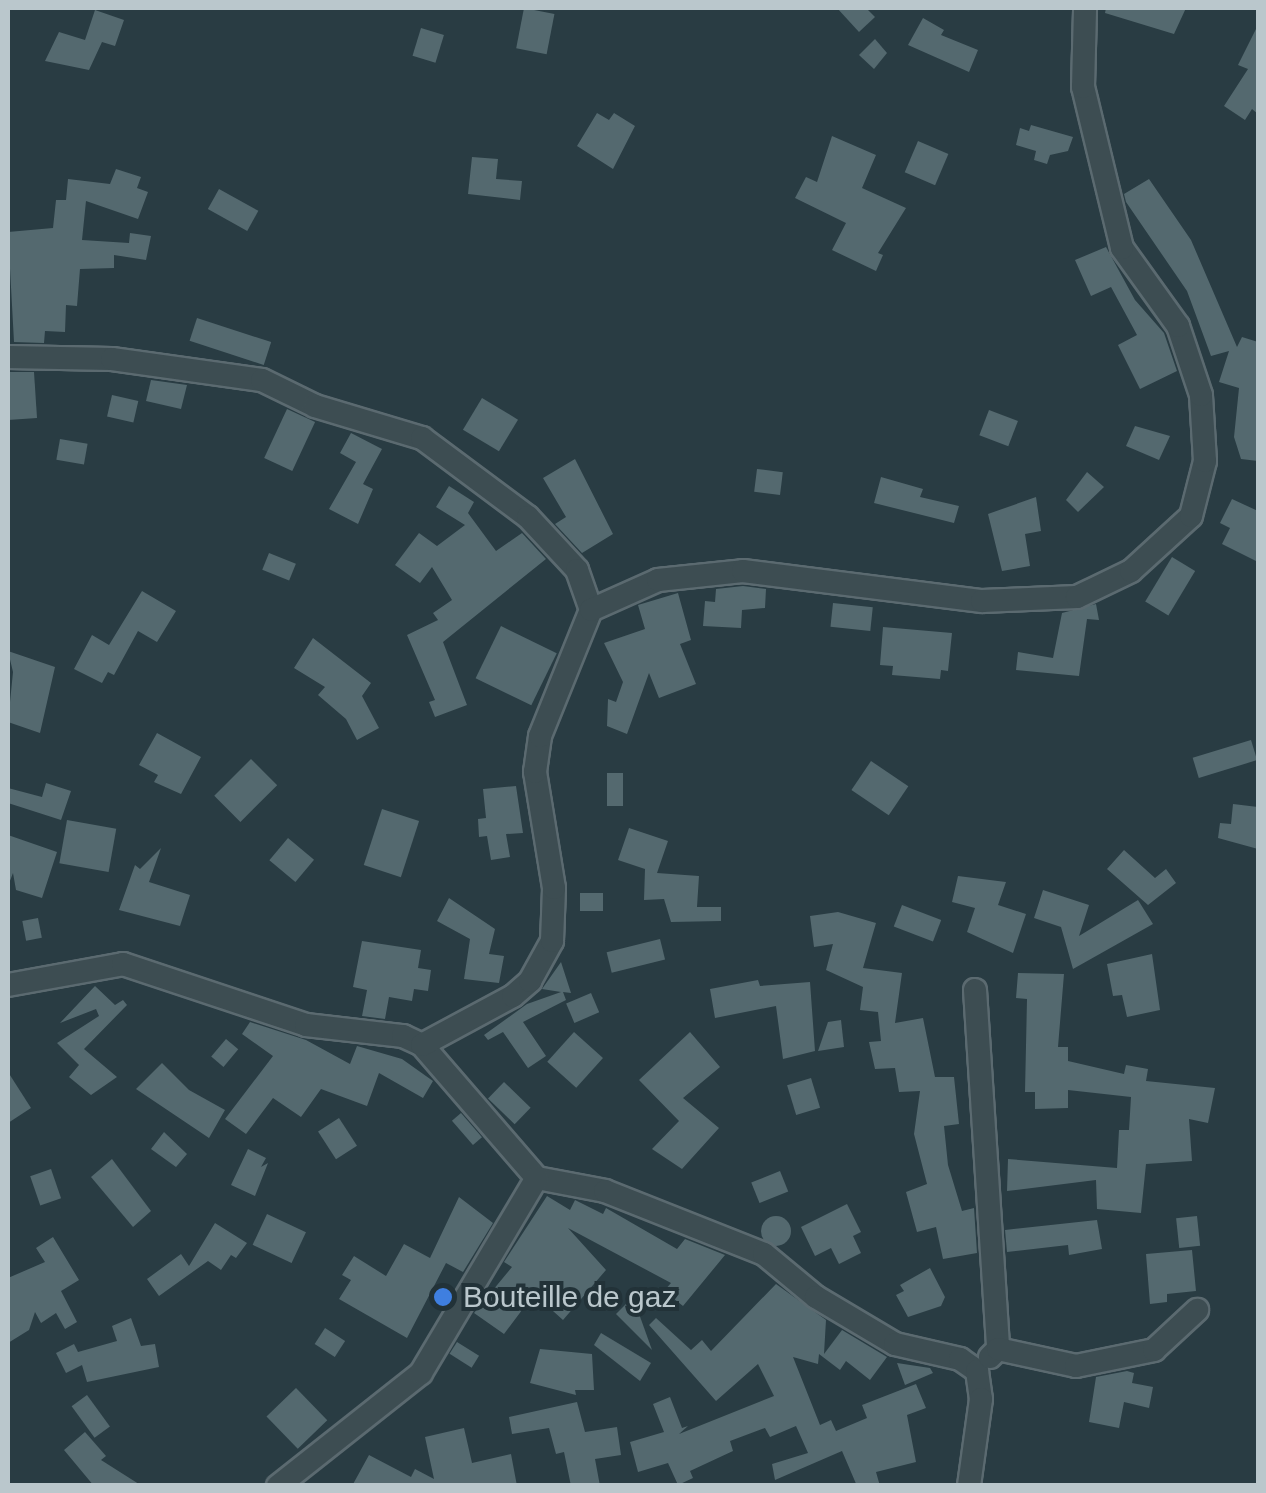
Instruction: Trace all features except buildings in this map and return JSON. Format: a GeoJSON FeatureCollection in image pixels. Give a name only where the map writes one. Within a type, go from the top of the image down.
{"type":"FeatureCollection","features":[{"type":"Feature","properties":{"kind":"street"},"geometry":{"type":"LineString","coordinates":[[591,610],[658,580],[743,571],[982,601],[1077,597],[1130,571],[1191,516],[1205,461],[1202,395],[1178,326],[1122,248],[1084,88],[1084,8]]}},
{"type":"Feature","properties":{"kind":"street"},"geometry":{"type":"LineString","coordinates":[[8,357],[112,359],[262,380],[315,406],[422,438],[528,517],[576,570],[591,610],[538,754],[536,800],[556,917],[552,941],[530,982],[513,996],[422,1045]]}},
{"type":"Feature","properties":{"kind":"street"},"geometry":{"type":"LineString","coordinates":[[8,984],[123,964],[306,1025],[403,1036],[422,1045],[537,1178],[605,1190],[764,1254],[816,1297],[895,1344],[960,1359],[976,1371],[981,1398],[970,1486]]}},
{"type":"Feature","properties":{"kind":"street"},"geometry":{"type":"LineString","coordinates":[[975,990],[998,1349],[976,1371]]}},
{"type":"Feature","properties":{"kind":"street"},"geometry":{"type":"LineString","coordinates":[[278,1486],[422,1373],[537,1178]]}},
{"type":"Feature","properties":{"kind":"street"},"geometry":{"type":"LineString","coordinates":[[998,1349],[1076,1366],[1154,1350],[1197,1310]]}},
{"type":"Feature","properties":{"kind":"place","name":"Bouteille de gaz"},"geometry":{"type":"Point","coordinates":[443,1297]}}]}
